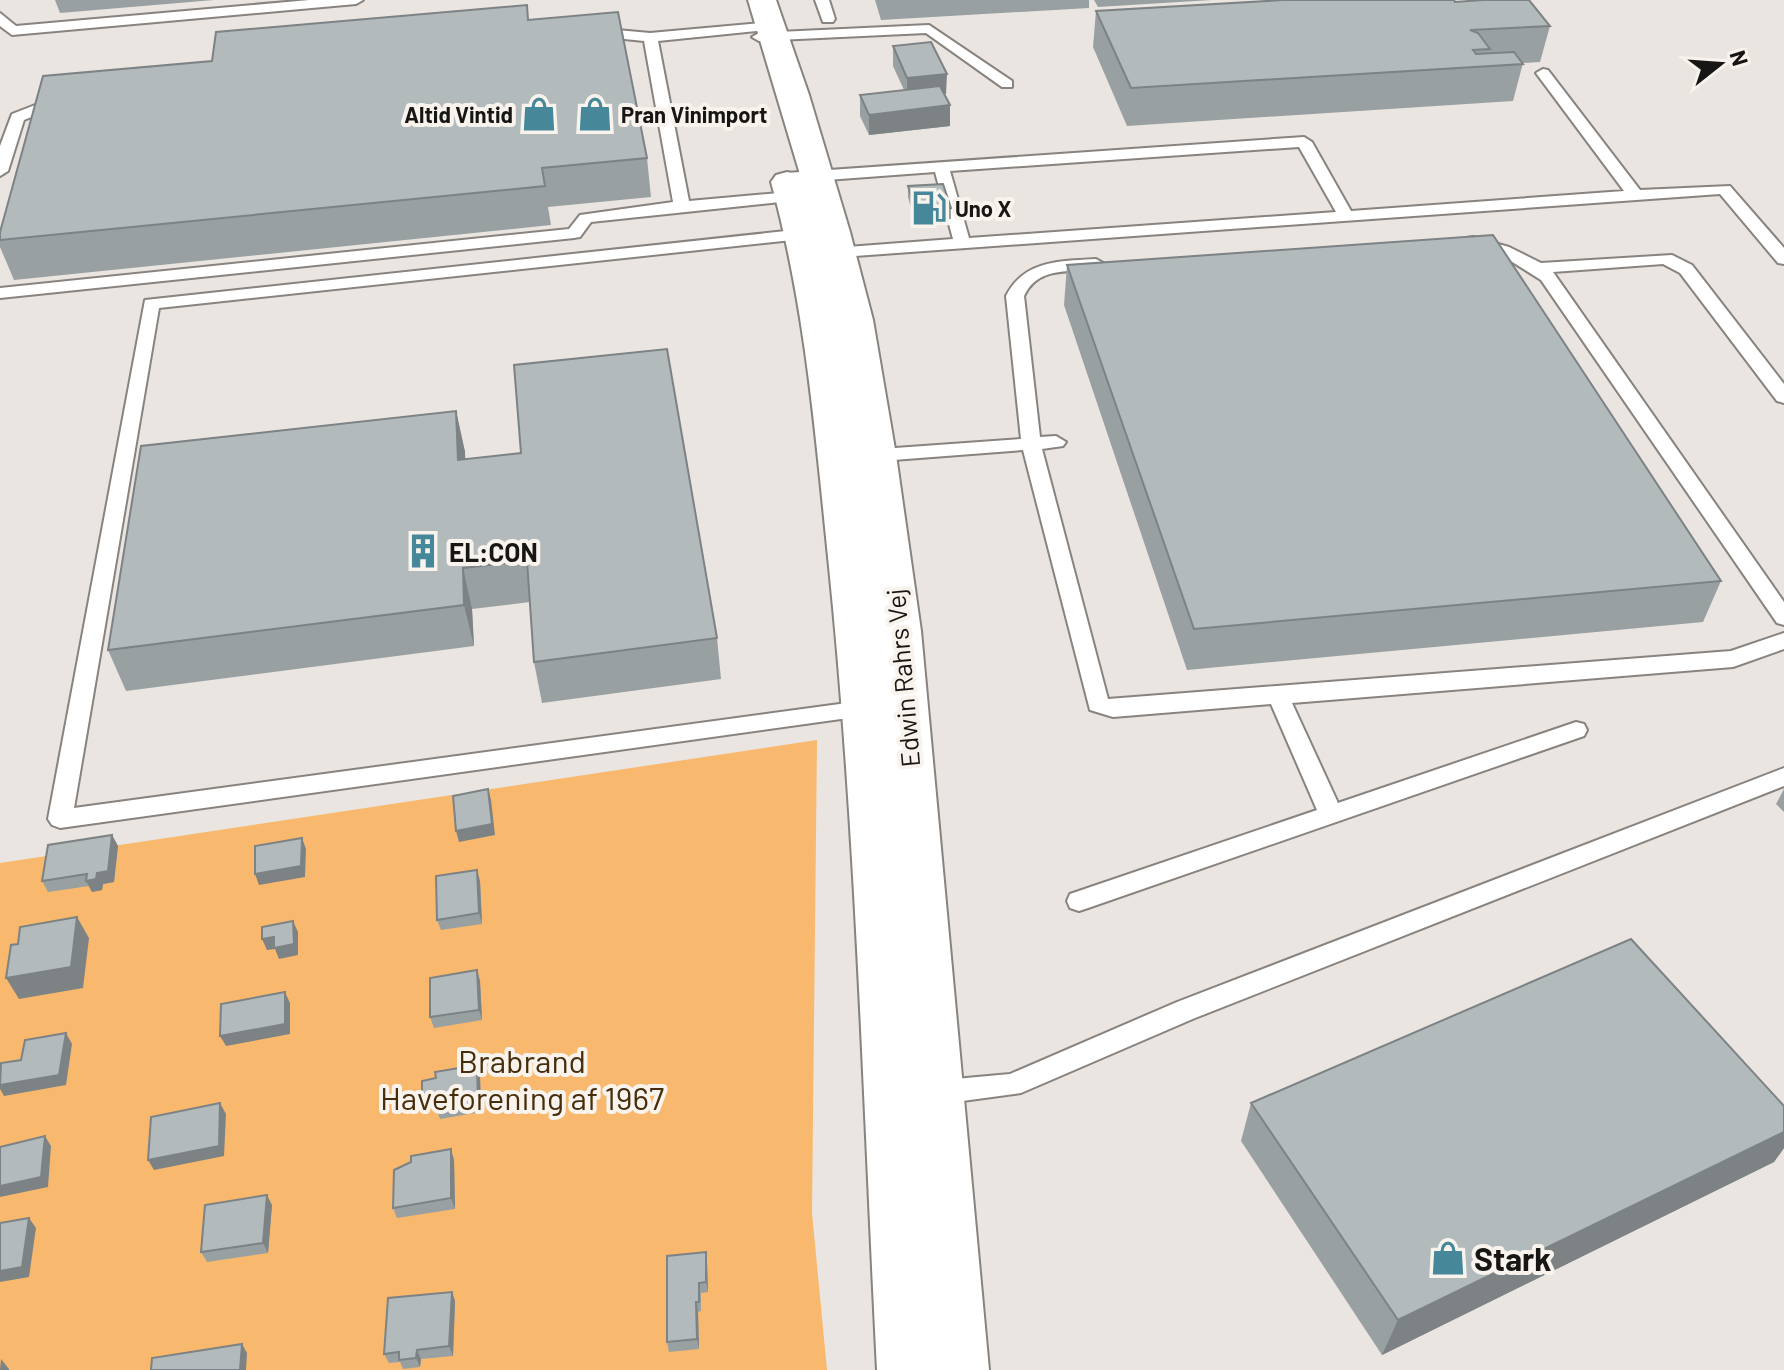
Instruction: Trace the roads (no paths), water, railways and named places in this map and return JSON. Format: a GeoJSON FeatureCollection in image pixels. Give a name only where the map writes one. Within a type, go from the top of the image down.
{"type":"FeatureCollection","features":[{"type":"Feature","properties":{"kind":"street"},"geometry":{"type":"LineString","coordinates":[[755,21],[762,94]]}},
{"type":"Feature","properties":{"kind":"street","name":"Edwin Rahrs Vej"},"geometry":{"type":"LineString","coordinates":[[755,21],[819,243],[855,320],[858,457],[886,706],[914,1094],[959,1370]]}},
{"type":"Feature","properties":{"kind":"street","name":"Edwin Rahrs Vej"},"geometry":{"type":"LineString","coordinates":[[907,1370],[914,1094]]}},
{"type":"Feature","properties":{"kind":"lane"},"geometry":{"type":"LineString","coordinates":[[0,17],[12,31],[356,0]]}},
{"type":"Feature","properties":{"kind":"lane"},"geometry":{"type":"LineString","coordinates":[[822,0],[828,19]]}},
{"type":"Feature","properties":{"kind":"lane"},"geometry":{"type":"LineString","coordinates":[[581,31],[650,37],[755,21],[929,29],[1007,84]]}},
{"type":"Feature","properties":{"kind":"lane"},"geometry":{"type":"LineString","coordinates":[[650,37],[682,206]]}},
{"type":"Feature","properties":{"kind":"lane"},"geometry":{"type":"LineString","coordinates":[[1543,73],[1635,195]]}},
{"type":"Feature","properties":{"kind":"lane"},"geometry":{"type":"LineString","coordinates":[[0,171],[17,117],[74,95]]}},
{"type":"Feature","properties":{"kind":"lane"},"geometry":{"type":"LineString","coordinates":[[0,293],[574,233],[586,218],[682,206],[799,179],[1304,142],[1345,214]]}},
{"type":"Feature","properties":{"kind":"lane"},"geometry":{"type":"LineString","coordinates":[[941,167],[962,243]]}},
{"type":"Feature","properties":{"kind":"lane"},"geometry":{"type":"LineString","coordinates":[[886,706],[60,819],[151,304],[819,243],[962,243],[1724,189],[1784,259]]}},
{"type":"Feature","properties":{"kind":"lane"},"geometry":{"type":"LineString","coordinates":[[1459,241],[1499,248],[1547,276],[1784,618]]}},
{"type":"Feature","properties":{"kind":"lane"},"geometry":{"type":"LineString","coordinates":[[1538,268],[1666,259],[1686,269],[1784,397]]}},
{"type":"Feature","properties":{"kind":"lane"},"geometry":{"type":"LineString","coordinates":[[1116,263],[1053,267],[1026,276],[1019,283],[1015,296],[1031,444],[1098,704],[1113,709],[1733,659],[1784,641]]}},
{"type":"Feature","properties":{"kind":"lane"},"geometry":{"type":"LineString","coordinates":[[858,457],[1056,442]]}},
{"type":"Feature","properties":{"kind":"lane"},"geometry":{"type":"LineString","coordinates":[[1278,696],[1331,814]]}},
{"type":"Feature","properties":{"kind":"lane"},"geometry":{"type":"LineString","coordinates":[[1079,901],[1576,730]]}},
{"type":"Feature","properties":{"kind":"lane"},"geometry":{"type":"LineString","coordinates":[[914,1094],[1012,1085],[1186,1010],[1784,777]]}},
{"type":"Feature","properties":{"kind":"place","name":"Altid Vintid"},"geometry":{"type":"Point","coordinates":[539,114]}},
{"type":"Feature","properties":{"kind":"place","name":"Pran Vinimport"},"geometry":{"type":"Point","coordinates":[595,114]}},
{"type":"Feature","properties":{"kind":"place","name":"Uno X"},"geometry":{"type":"Point","coordinates":[929,208]}},
{"type":"Feature","properties":{"kind":"place","name":"EL:CON"},"geometry":{"type":"Point","coordinates":[423,551]}},
{"type":"Feature","properties":{"kind":"place","name":"Stark"},"geometry":{"type":"Point","coordinates":[1448,1258]}},
{"type":"Feature","properties":{"kind":"park label","name":"Brabrand Haveforening af 1967"},"geometry":{"type":"Point","coordinates":[522,1078]}}]}
